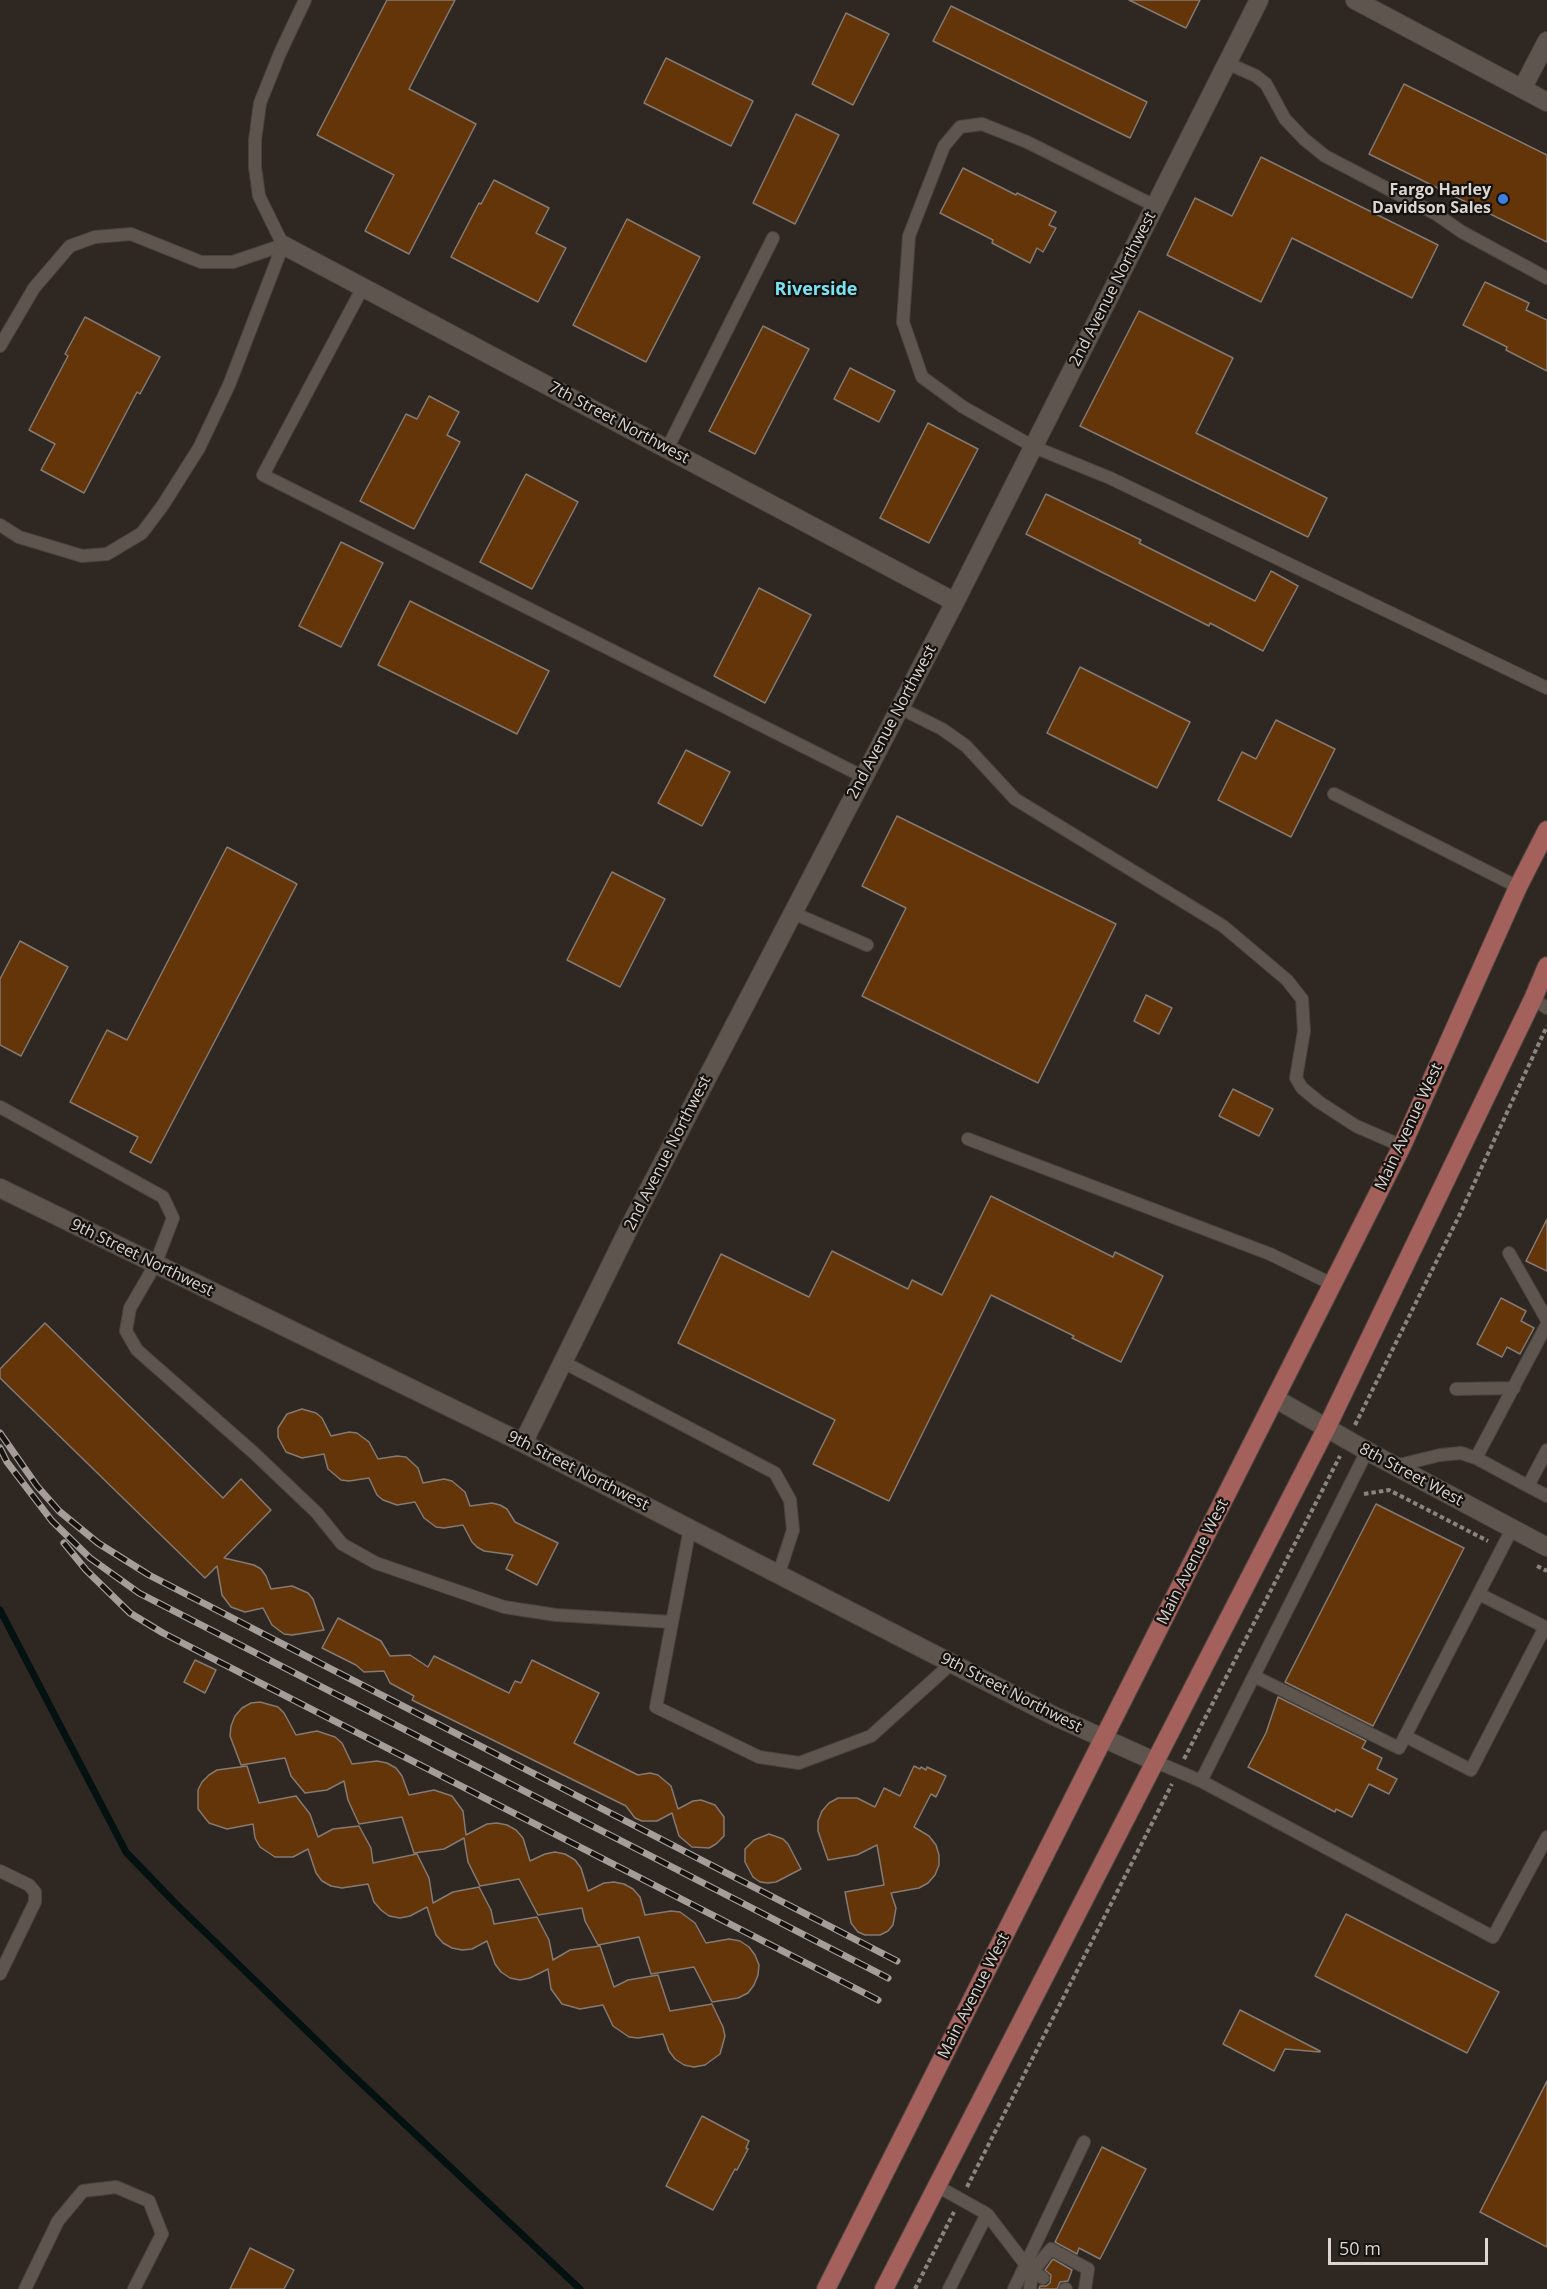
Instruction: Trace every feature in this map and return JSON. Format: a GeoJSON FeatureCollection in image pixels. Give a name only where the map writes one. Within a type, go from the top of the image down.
{"type":"FeatureCollection","features":[{"type":"Feature","properties":{"kind":"main road","name":"Main Avenue West"},"geometry":{"type":"LineString","coordinates":[[826,2289],[1334,1285],[1402,1146],[1518,887],[1547,830]]}},
{"type":"Feature","properties":{"kind":"main road"},"geometry":{"type":"LineString","coordinates":[[884,2289],[1326,1429],[1540,1004],[1547,966]]}},
{"type":"Feature","properties":{"kind":"street","name":"2nd Avenue Northwest"},"geometry":{"type":"LineString","coordinates":[[523,1443],[632,1222],[955,602],[1259,0]]}},
{"type":"Feature","properties":{"kind":"street"},"geometry":{"type":"LineString","coordinates":[[1355,0],[1547,102]]}},
{"type":"Feature","properties":{"kind":"street"},"geometry":{"type":"LineString","coordinates":[[1522,89],[1547,41]]}},
{"type":"Feature","properties":{"kind":"street","name":"7th Street Northwest"},"geometry":{"type":"LineString","coordinates":[[283,245],[955,602]]}},
{"type":"Feature","properties":{"kind":"street","name":"9th Street Northwest"},"geometry":{"type":"LineString","coordinates":[[0,1188],[523,1443],[1054,1716],[1154,1761]]}},
{"type":"Feature","properties":{"kind":"street","name":"8th Street West"},"geometry":{"type":"LineString","coordinates":[[1276,1399],[1326,1429],[1547,1547]]}},
{"type":"Feature","properties":{"kind":"lane"},"geometry":{"type":"LineString","coordinates":[[0,525],[20,537],[82,556],[106,554],[142,532],[164,505],[199,448],[229,385],[283,245],[259,196],[255,167],[255,140],[260,103],[305,0]]}},
{"type":"Feature","properties":{"kind":"lane"},"geometry":{"type":"LineString","coordinates":[[1227,63],[1256,76],[1266,84],[1285,119],[1325,156],[1436,214],[1462,232],[1547,278]]}},
{"type":"Feature","properties":{"kind":"lane"},"geometry":{"type":"LineString","coordinates":[[1155,206],[1027,142],[982,124],[960,127],[944,146],[909,236],[903,322],[922,377],[963,407],[1034,447],[1110,478],[1547,688]]}},
{"type":"Feature","properties":{"kind":"lane"},"geometry":{"type":"LineString","coordinates":[[0,346],[34,288],[70,246],[95,237],[131,234],[201,262],[233,262],[283,245]]}},
{"type":"Feature","properties":{"kind":"lane"},"geometry":{"type":"LineString","coordinates":[[667,449],[773,238]]}},
{"type":"Feature","properties":{"kind":"lane"},"geometry":{"type":"LineString","coordinates":[[363,287],[263,475],[864,777]]}},
{"type":"Feature","properties":{"kind":"lane"},"geometry":{"type":"LineString","coordinates":[[900,708],[942,729],[966,746],[1015,800],[1223,926],[1287,980],[1302,999],[1304,1031],[1296,1078],[1302,1088],[1356,1126],[1402,1146]]}},
{"type":"Feature","properties":{"kind":"lane"},"geometry":{"type":"LineString","coordinates":[[1334,794],[1518,887]]}},
{"type":"Feature","properties":{"kind":"lane"},"geometry":{"type":"LineString","coordinates":[[793,913],[867,945]]}},
{"type":"Feature","properties":{"kind":"lane"},"geometry":{"type":"LineString","coordinates":[[0,1107],[163,1197],[173,1218],[155,1265],[130,1308],[126,1331],[137,1350],[254,1453],[317,1513],[342,1544],[376,1563],[504,1607],[556,1615],[672,1622]]}},
{"type":"Feature","properties":{"kind":"lane"},"geometry":{"type":"LineString","coordinates":[[968,1139],[1270,1254],[1334,1285]]}},
{"type":"Feature","properties":{"kind":"lane"},"geometry":{"type":"LineString","coordinates":[[1509,1253],[1547,1320]]}},
{"type":"Feature","properties":{"kind":"lane"},"geometry":{"type":"LineString","coordinates":[[1476,1458],[1547,1324]]}},
{"type":"Feature","properties":{"kind":"lane"},"geometry":{"type":"LineString","coordinates":[[563,1362],[775,1473],[790,1500],[793,1530],[778,1576]]}},
{"type":"Feature","properties":{"kind":"lane"},"geometry":{"type":"LineString","coordinates":[[1456,1389],[1514,1388]]}},
{"type":"Feature","properties":{"kind":"lane"},"geometry":{"type":"LineString","coordinates":[[1528,1486],[1547,1450]]}},
{"type":"Feature","properties":{"kind":"lane"},"geometry":{"type":"LineString","coordinates":[[1200,1781],[1367,1451]]}},
{"type":"Feature","properties":{"kind":"lane"},"geometry":{"type":"LineString","coordinates":[[1395,1466],[1440,1455],[1461,1453],[1476,1458],[1547,1496]]}},
{"type":"Feature","properties":{"kind":"lane"},"geometry":{"type":"LineString","coordinates":[[690,1528],[656,1707],[759,1757],[799,1763],[871,1736],[952,1663]]}},
{"type":"Feature","properties":{"kind":"lane"},"geometry":{"type":"LineString","coordinates":[[1254,1676],[1399,1748],[1512,1529]]}},
{"type":"Feature","properties":{"kind":"lane"},"geometry":{"type":"LineString","coordinates":[[1405,1736],[1471,1770],[1546,1628],[1479,1594]]}},
{"type":"Feature","properties":{"kind":"lane"},"geometry":{"type":"LineString","coordinates":[[1154,1761],[1200,1781],[1493,1937],[1547,1836]]}},
{"type":"Feature","properties":{"kind":"lane"},"geometry":{"type":"LineString","coordinates":[[0,1871],[28,1885],[35,1892],[35,1902],[0,1974]]}},
{"type":"Feature","properties":{"kind":"lane"},"geometry":{"type":"LineString","coordinates":[[1030,2289],[1033,2272],[1084,2142]]}},
{"type":"Feature","properties":{"kind":"lane"},"geometry":{"type":"LineString","coordinates":[[937,2186],[987,2214],[1033,2272]]}},
{"type":"Feature","properties":{"kind":"lane"},"geometry":{"type":"LineString","coordinates":[[25,2289],[58,2221],[83,2191],[116,2187],[149,2201],[162,2234],[134,2289]]}},
{"type":"Feature","properties":{"kind":"lane"},"geometry":{"type":"LineString","coordinates":[[949,2289],[987,2214]]}},
{"type":"Feature","properties":{"kind":"lane"},"geometry":{"type":"LineString","coordinates":[[1014,2289],[1033,2272],[1051,2249],[1088,2269],[1085,2289]]}},
{"type":"Feature","properties":{"kind":"path"},"geometry":{"type":"LineString","coordinates":[[915,2289],[1461,1214],[1547,1026]]}},
{"type":"Feature","properties":{"kind":"path"},"geometry":{"type":"LineString","coordinates":[[1358,1493],[1389,1491],[1547,1571]]}},
{"type":"Feature","properties":{"kind":"building"},"geometry":{"type":"Polygon","coordinates":[[[387,0],[455,0],[409,89],[476,124],[409,254],[365,231],[394,175],[317,135],[387,0]]]}},
{"type":"Feature","properties":{"kind":"building"},"geometry":{"type":"Polygon","coordinates":[[[1129,0],[1200,0],[1186,28],[1129,0]]]}},
{"type":"Feature","properties":{"kind":"building"},"geometry":{"type":"Polygon","coordinates":[[[951,6],[1147,102],[1130,138],[933,41],[951,6]]]}},
{"type":"Feature","properties":{"kind":"building"},"geometry":{"type":"Polygon","coordinates":[[[846,13],[889,34],[853,105],[812,84],[846,13]]]}},
{"type":"Feature","properties":{"kind":"building"},"geometry":{"type":"Polygon","coordinates":[[[666,58],[753,101],[731,146],[644,103],[666,58]]]}},
{"type":"Feature","properties":{"kind":"building","name":"Fargo Harley Davidson Sales"},"geometry":{"type":"Polygon","coordinates":[[[1404,84],[1547,155],[1547,242],[1369,154],[1404,84]]]}},
{"type":"Feature","properties":{"kind":"building"},"geometry":{"type":"Polygon","coordinates":[[[796,114],[839,135],[795,224],[753,203],[796,114]]]}},
{"type":"Feature","properties":{"kind":"building"},"geometry":{"type":"Polygon","coordinates":[[[1261,157],[1438,245],[1412,298],[1292,238],[1261,302],[1167,255],[1195,198],[1232,216],[1261,157]]]}},
{"type":"Feature","properties":{"kind":"building"},"geometry":{"type":"Polygon","coordinates":[[[963,168],[1056,212],[1049,225],[1056,228],[1043,252],[1037,248],[1030,263],[992,243],[993,240],[940,213],[963,168]]]}},
{"type":"Feature","properties":{"kind":"building"},"geometry":{"type":"Polygon","coordinates":[[[494,180],[549,208],[536,233],[566,248],[538,302],[451,257],[479,203],[481,204],[494,180]]]}},
{"type":"Feature","properties":{"kind":"building"},"geometry":{"type":"Polygon","coordinates":[[[627,219],[700,257],[646,362],[573,325],[627,219]]]}},
{"type":"Feature","properties":{"kind":"building"},"geometry":{"type":"Polygon","coordinates":[[[1485,282],[1529,303],[1526,310],[1547,320],[1547,371],[1506,350],[1507,347],[1463,325],[1485,282]]]}},
{"type":"Feature","properties":{"kind":"building"},"geometry":{"type":"Polygon","coordinates":[[[1139,311],[1233,358],[1196,433],[1327,498],[1308,537],[1080,426],[1139,311]]]}},
{"type":"Feature","properties":{"kind":"building"},"geometry":{"type":"Polygon","coordinates":[[[85,317],[160,357],[140,394],[137,392],[84,493],[41,470],[55,444],[29,430],[68,356],[65,354],[85,317]]]}},
{"type":"Feature","properties":{"kind":"building"},"geometry":{"type":"Polygon","coordinates":[[[763,326],[809,349],[755,454],[709,431],[763,326]]]}},
{"type":"Feature","properties":{"kind":"building"},"geometry":{"type":"Polygon","coordinates":[[[850,368],[895,391],[879,422],[834,399],[850,368]]]}},
{"type":"Feature","properties":{"kind":"building"},"geometry":{"type":"Polygon","coordinates":[[[429,396],[459,412],[447,435],[460,442],[414,529],[360,501],[406,414],[417,419],[429,396]]]}},
{"type":"Feature","properties":{"kind":"building"},"geometry":{"type":"Polygon","coordinates":[[[928,423],[978,449],[929,543],[880,518],[928,423]]]}},
{"type":"Feature","properties":{"kind":"building"},"geometry":{"type":"Polygon","coordinates":[[[526,474],[578,502],[532,589],[480,562],[526,474]]]}},
{"type":"Feature","properties":{"kind":"building"},"geometry":{"type":"Polygon","coordinates":[[[1046,494],[1141,540],[1139,543],[1255,601],[1271,571],[1298,586],[1263,651],[1026,534],[1046,494]]]}},
{"type":"Feature","properties":{"kind":"building"},"geometry":{"type":"Polygon","coordinates":[[[341,542],[383,563],[341,647],[299,626],[341,542]]]}},
{"type":"Feature","properties":{"kind":"building"},"geometry":{"type":"Polygon","coordinates":[[[759,588],[811,615],[765,703],[714,676],[759,588]]]}},
{"type":"Feature","properties":{"kind":"building"},"geometry":{"type":"Polygon","coordinates":[[[410,601],[549,671],[517,734],[378,665],[410,601]]]}},
{"type":"Feature","properties":{"kind":"building"},"geometry":{"type":"Polygon","coordinates":[[[1080,667],[1190,722],[1157,788],[1047,733],[1080,667]]]}},
{"type":"Feature","properties":{"kind":"building"},"geometry":{"type":"Polygon","coordinates":[[[1276,720],[1335,749],[1291,837],[1218,800],[1242,752],[1256,759],[1276,720]]]}},
{"type":"Feature","properties":{"kind":"building"},"geometry":{"type":"Polygon","coordinates":[[[686,750],[730,772],[702,826],[658,803],[686,750]]]}},
{"type":"Feature","properties":{"kind":"building"},"geometry":{"type":"Polygon","coordinates":[[[897,816],[1116,924],[1038,1083],[862,996],[906,908],[862,886],[897,816]]]}},
{"type":"Feature","properties":{"kind":"building"},"geometry":{"type":"Polygon","coordinates":[[[227,847],[297,884],[151,1163],[130,1152],[138,1137],[70,1102],[107,1030],[127,1040],[227,847]]]}},
{"type":"Feature","properties":{"kind":"building"},"geometry":{"type":"Polygon","coordinates":[[[612,872],[665,899],[620,987],[567,960],[612,872]]]}},
{"type":"Feature","properties":{"kind":"building"},"geometry":{"type":"Polygon","coordinates":[[[20,941],[68,967],[21,1056],[0,1045],[0,979],[20,941]]]}},
{"type":"Feature","properties":{"kind":"building"},"geometry":{"type":"Polygon","coordinates":[[[1146,995],[1172,1008],[1159,1034],[1134,1021],[1146,995]]]}},
{"type":"Feature","properties":{"kind":"building"},"geometry":{"type":"Polygon","coordinates":[[[1233,1089],[1273,1109],[1259,1136],[1219,1116],[1233,1089]]]}},
{"type":"Feature","properties":{"kind":"building"},"geometry":{"type":"Polygon","coordinates":[[[991,1196],[1113,1257],[1115,1252],[1163,1276],[1121,1362],[991,1295],[889,1501],[813,1464],[835,1420],[678,1343],[721,1254],[809,1297],[832,1251],[908,1289],[912,1280],[942,1295],[991,1196]]]}},
{"type":"Feature","properties":{"kind":"building"},"geometry":{"type":"Polygon","coordinates":[[[1547,1219],[1547,1271],[1526,1261],[1547,1219]]]}},
{"type":"Feature","properties":{"kind":"building"},"geometry":{"type":"Polygon","coordinates":[[[1501,1298],[1526,1311],[1521,1321],[1534,1328],[1520,1354],[1507,1347],[1502,1357],[1477,1344],[1501,1298]]]}},
{"type":"Feature","properties":{"kind":"building"},"geometry":{"type":"Polygon","coordinates":[[[45,1323],[223,1498],[241,1479],[271,1510],[224,1558],[254,1565],[261,1569],[271,1589],[292,1586],[308,1593],[313,1599],[324,1630],[284,1634],[272,1625],[263,1608],[245,1612],[231,1607],[222,1595],[217,1566],[205,1578],[0,1378],[0,1369],[45,1323]]]}},
{"type":"Feature","properties":{"kind":"building"},"geometry":{"type":"Polygon","coordinates":[[[302,1409],[316,1413],[322,1418],[331,1436],[349,1432],[357,1433],[369,1442],[378,1459],[406,1457],[418,1468],[423,1483],[444,1479],[452,1481],[465,1492],[470,1506],[492,1503],[500,1505],[507,1509],[515,1522],[558,1543],[537,1585],[506,1569],[513,1555],[484,1551],[477,1547],[463,1525],[436,1527],[424,1518],[415,1502],[397,1505],[383,1500],[377,1495],[369,1478],[341,1480],[328,1469],[324,1454],[302,1458],[286,1452],[278,1437],[278,1428],[287,1414],[302,1409]]]}},
{"type":"Feature","properties":{"kind":"building"},"geometry":{"type":"Polygon","coordinates":[[[1376,1504],[1464,1548],[1373,1726],[1285,1682],[1376,1504]]]}},
{"type":"Feature","properties":{"kind":"building"},"geometry":{"type":"Polygon","coordinates":[[[338,1618],[381,1641],[390,1656],[410,1655],[428,1667],[434,1656],[509,1693],[515,1681],[521,1683],[532,1660],[599,1693],[574,1743],[638,1775],[650,1773],[658,1775],[671,1786],[678,1809],[693,1801],[701,1800],[715,1805],[724,1817],[724,1836],[709,1848],[692,1847],[679,1836],[672,1813],[657,1821],[642,1821],[635,1818],[626,1806],[412,1700],[414,1696],[390,1683],[384,1671],[364,1672],[356,1665],[322,1648],[338,1618]]]}},
{"type":"Feature","properties":{"kind":"building"},"geometry":{"type":"Polygon","coordinates":[[[195,1660],[216,1670],[205,1693],[184,1682],[195,1660]]]}},
{"type":"Feature","properties":{"kind":"building"},"geometry":{"type":"Polygon","coordinates":[[[1278,1697],[1366,1741],[1362,1748],[1382,1758],[1377,1769],[1397,1779],[1389,1794],[1369,1784],[1352,1817],[1336,1809],[1335,1812],[1248,1767],[1266,1733],[1278,1697]]]}},
{"type":"Feature","properties":{"kind":"building"},"geometry":{"type":"Polygon","coordinates":[[[260,1702],[278,1707],[284,1713],[296,1735],[317,1731],[335,1737],[342,1743],[352,1764],[377,1761],[396,1768],[402,1776],[409,1795],[434,1790],[452,1796],[463,1811],[466,1835],[487,1824],[507,1825],[523,1838],[530,1861],[555,1852],[565,1854],[575,1860],[581,1868],[588,1891],[604,1883],[624,1884],[640,1897],[645,1915],[680,1912],[695,1923],[706,1943],[729,1939],[740,1941],[749,1947],[759,1965],[754,1985],[748,1993],[738,1998],[712,2002],[694,1967],[651,1974],[639,1937],[598,1945],[585,1921],[582,1908],[538,1915],[519,1879],[480,1886],[468,1862],[464,1838],[444,1849],[414,1853],[402,1817],[359,1824],[348,1800],[344,1781],[327,1790],[305,1793],[291,1776],[285,1758],[241,1765],[230,1736],[231,1726],[235,1716],[242,1708],[251,1703],[260,1702]]]}},
{"type":"Feature","properties":{"kind":"building"},"geometry":{"type":"Polygon","coordinates":[[[247,1766],[259,1803],[296,1796],[310,1814],[318,1837],[333,1829],[359,1826],[371,1848],[373,1863],[417,1854],[429,1878],[433,1903],[453,1892],[479,1887],[491,1910],[494,1924],[537,1917],[549,1940],[553,1960],[570,1950],[600,1946],[614,1987],[628,1980],[658,1975],[670,2011],[712,2004],[725,2036],[720,2054],[705,2065],[694,2067],[684,2065],[669,2051],[663,2034],[629,2037],[613,2026],[603,2005],[580,2009],[562,2004],[551,1989],[548,1969],[530,1978],[520,1980],[510,1978],[495,1964],[487,1941],[472,1949],[462,1950],[443,1943],[436,1935],[427,1907],[410,1916],[400,1918],[389,1916],[374,1902],[368,1884],[342,1888],[322,1881],[316,1873],[308,1849],[293,1857],[275,1857],[260,1847],[255,1838],[253,1824],[227,1829],[209,1823],[198,1809],[198,1790],[202,1782],[217,1770],[247,1766]]]}},
{"type":"Feature","properties":{"kind":"building"},"geometry":{"type":"Polygon","coordinates":[[[914,1766],[926,1770],[927,1767],[946,1776],[936,1797],[931,1794],[914,1827],[929,1836],[936,1845],[939,1865],[935,1875],[928,1883],[919,1888],[891,1893],[896,1908],[893,1925],[888,1931],[880,1935],[865,1935],[858,1932],[851,1923],[845,1892],[884,1885],[877,1845],[857,1855],[828,1860],[818,1831],[818,1821],[822,1811],[838,1798],[857,1798],[875,1807],[884,1788],[900,1796],[914,1766]]]}},
{"type":"Feature","properties":{"kind":"building"},"geometry":{"type":"Polygon","coordinates":[[[769,1834],[783,1839],[788,1844],[801,1869],[776,1882],[768,1883],[760,1882],[753,1877],[745,1862],[745,1849],[754,1840],[769,1834]]]}},
{"type":"Feature","properties":{"kind":"building"},"geometry":{"type":"Polygon","coordinates":[[[1346,1914],[1499,1992],[1467,2053],[1315,1976],[1346,1914]]]}},
{"type":"Feature","properties":{"kind":"building"},"geometry":{"type":"Polygon","coordinates":[[[1240,2010],[1320,2052],[1285,2049],[1274,2071],[1223,2044],[1240,2010]]]}},
{"type":"Feature","properties":{"kind":"building"},"geometry":{"type":"Polygon","coordinates":[[[1547,2081],[1547,2247],[1480,2212],[1547,2081]]]}},
{"type":"Feature","properties":{"kind":"building"},"geometry":{"type":"Polygon","coordinates":[[[702,2116],[749,2141],[746,2148],[748,2149],[713,2210],[666,2186],[702,2116]]]}},
{"type":"Feature","properties":{"kind":"building"},"geometry":{"type":"Polygon","coordinates":[[[1102,2147],[1146,2169],[1100,2259],[1079,2248],[1077,2254],[1055,2242],[1102,2147]]]}},
{"type":"Feature","properties":{"kind":"building"},"geometry":{"type":"Polygon","coordinates":[[[250,2248],[294,2270],[284,2289],[230,2289],[250,2248]]]}},
{"type":"Feature","properties":{"kind":"building"},"geometry":{"type":"Polygon","coordinates":[[[1053,2259],[1072,2270],[1068,2281],[1060,2282],[1057,2289],[1039,2289],[1040,2286],[1050,2283],[1051,2275],[1045,2270],[1053,2259]]]}},
{"type":"Feature","properties":{"kind":"waterway"},"geometry":{"type":"LineString","coordinates":[[0,1610],[126,1852],[175,1903],[344,2067],[580,2289]]}},
{"type":"Feature","properties":{"kind":"railway"},"geometry":{"type":"LineString","coordinates":[[0,1433],[37,1486],[59,1511],[98,1543],[149,1575],[897,1961]]}},
{"type":"Feature","properties":{"kind":"railway"},"geometry":{"type":"LineString","coordinates":[[0,1448],[7,1462],[52,1521],[90,1558],[139,1593],[888,1978]]}},
{"type":"Feature","properties":{"kind":"railway"},"geometry":{"type":"LineString","coordinates":[[64,1543],[86,1570],[130,1613],[163,1633],[878,2000]]}},
{"type":"Feature","properties":{"kind":"place","name":"Fargo Harley Davidson Sales"},"geometry":{"type":"Point","coordinates":[1503,199]}},
{"type":"Feature","properties":{"kind":"district","name":"Riverside"},"geometry":{"type":"Point","coordinates":[816,290]}}]}
